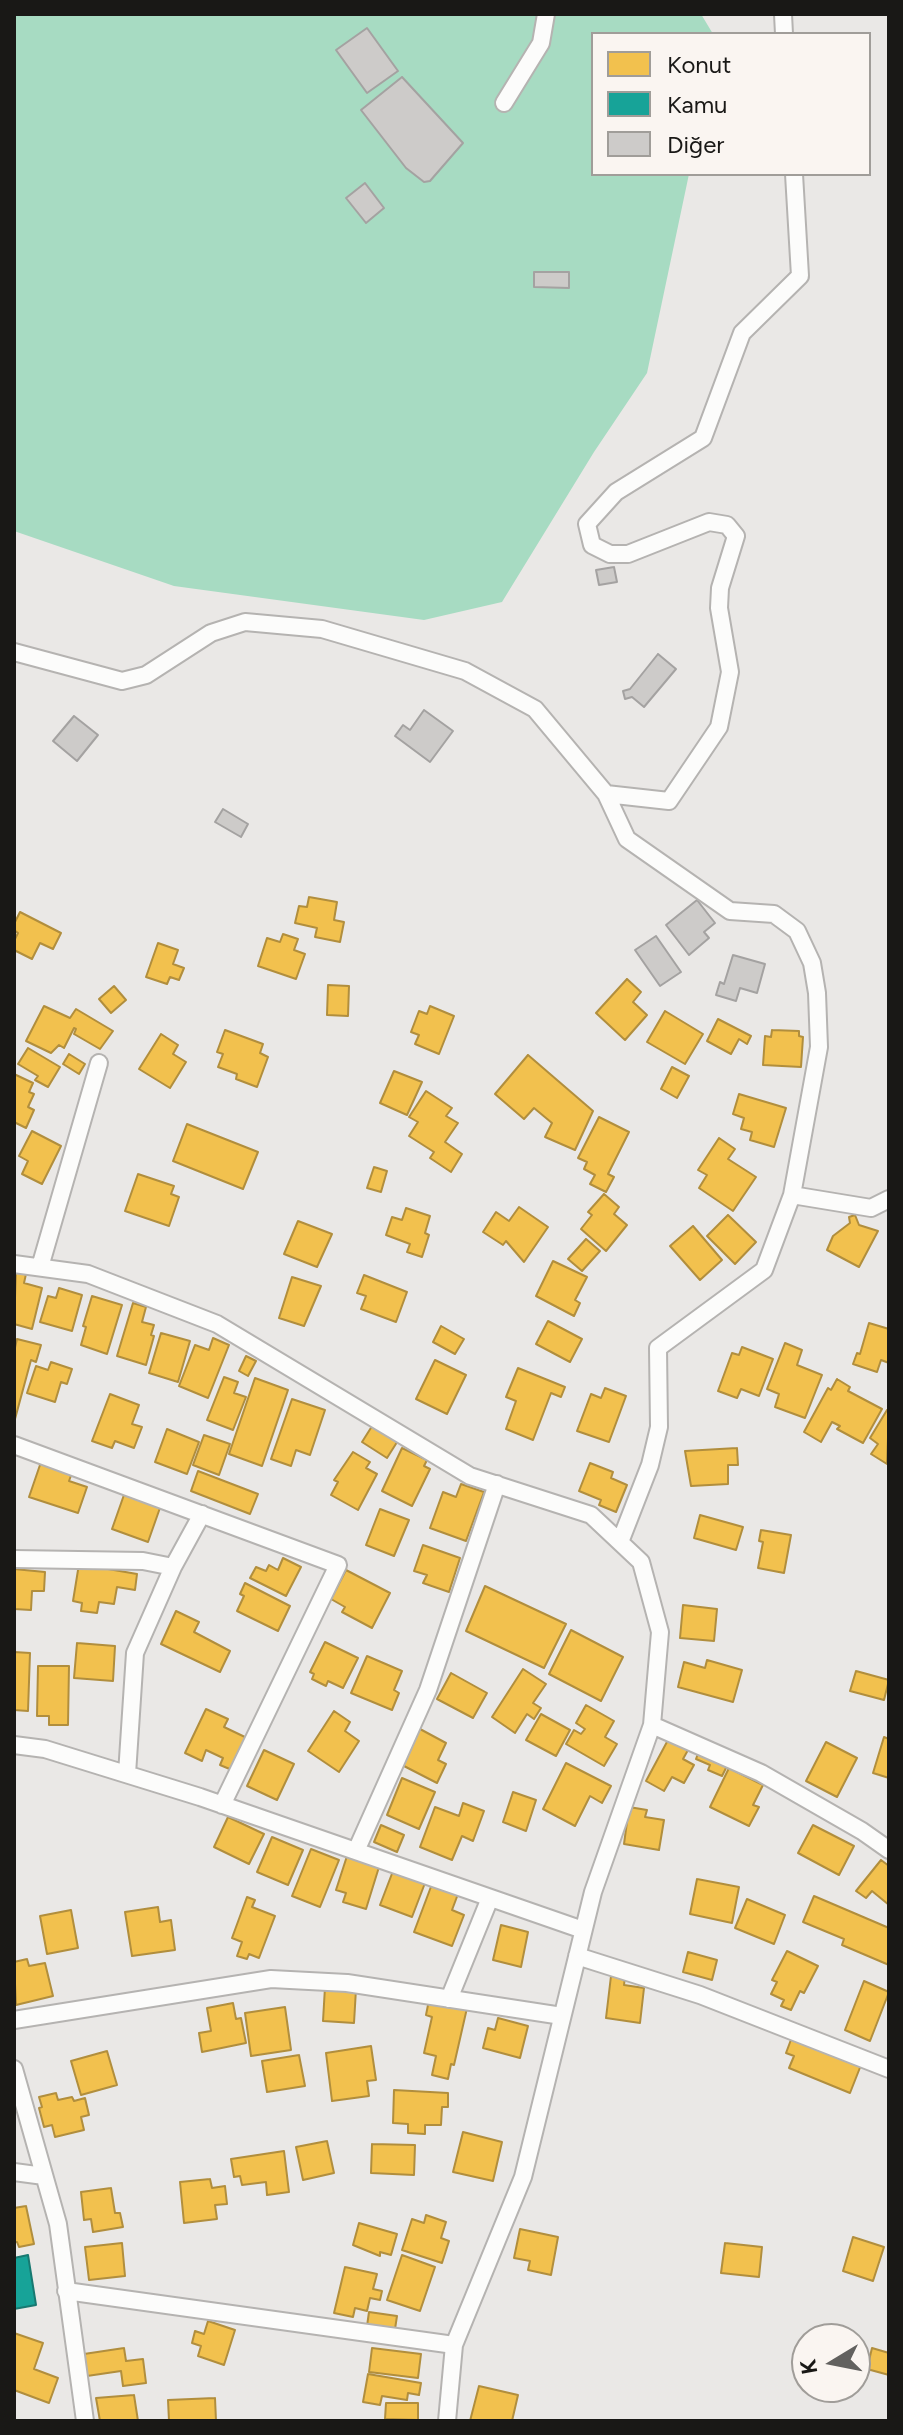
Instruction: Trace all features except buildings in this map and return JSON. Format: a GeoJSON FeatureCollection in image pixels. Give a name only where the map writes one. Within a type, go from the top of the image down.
{"type":"FeatureCollection","features":[{"type":"Feature","properties":{"kind":"street"},"geometry":{"type":"LineString","coordinates":[[504,103],[541,43],[546,14]]}},
{"type":"Feature","properties":{"kind":"street"},"geometry":{"type":"LineString","coordinates":[[606,794],[669,801],[719,727],[730,672],[719,608],[720,588],[736,536],[727,525],[709,522],[628,554],[610,554],[592,545],[587,524],[616,492],[703,438],[742,333],[800,276],[794,176]]}},
{"type":"Feature","properties":{"kind":"street"},"geometry":{"type":"LineString","coordinates":[[14,652],[122,681],[146,675],[211,633],[245,622],[322,629],[465,671],[535,709],[606,794],[627,839],[730,911],[774,914],[797,931],[812,963],[817,993],[819,1047],[792,1195],[764,1270],[658,1348],[659,1427],[650,1465],[620,1542]]}},
{"type":"Feature","properties":{"kind":"street"},"geometry":{"type":"LineString","coordinates":[[40,1267],[99,1063]]}},
{"type":"Feature","properties":{"kind":"street"},"geometry":{"type":"LineString","coordinates":[[792,1195],[871,1208],[889,1199]]}},
{"type":"Feature","properties":{"kind":"street"},"geometry":{"type":"LineString","coordinates":[[14,1264],[88,1274],[217,1324],[470,1476],[591,1515],[641,1562],[660,1632],[652,1725],[593,1892],[523,2177],[454,2345],[447,2421]]}},
{"type":"Feature","properties":{"kind":"street"},"geometry":{"type":"LineString","coordinates":[[14,1445],[338,1565],[222,1805]]}},
{"type":"Feature","properties":{"kind":"street"},"geometry":{"type":"LineString","coordinates":[[356,1851],[428,1690],[497,1484]]}},
{"type":"Feature","properties":{"kind":"street"},"geometry":{"type":"LineString","coordinates":[[127,1774],[135,1653],[173,1567],[202,1514]]}},
{"type":"Feature","properties":{"kind":"street"},"geometry":{"type":"LineString","coordinates":[[14,1559],[143,1561],[173,1567]]}},
{"type":"Feature","properties":{"kind":"street"},"geometry":{"type":"LineString","coordinates":[[652,1725],[761,1773],[889,1850]]}},
{"type":"Feature","properties":{"kind":"street"},"geometry":{"type":"LineString","coordinates":[[14,1745],[45,1749],[127,1774],[583,1930]]}},
{"type":"Feature","properties":{"kind":"street"},"geometry":{"type":"LineString","coordinates":[[449,1999],[490,1898]]}},
{"type":"Feature","properties":{"kind":"street"},"geometry":{"type":"LineString","coordinates":[[577,1956],[700,1995],[889,2069]]}},
{"type":"Feature","properties":{"kind":"street"},"geometry":{"type":"LineString","coordinates":[[14,2020],[271,1979],[347,1983],[562,2016]]}},
{"type":"Feature","properties":{"kind":"street"},"geometry":{"type":"LineString","coordinates":[[14,2069],[58,2224],[85,2421]]}},
{"type":"Feature","properties":{"kind":"street"},"geometry":{"type":"LineString","coordinates":[[14,2172],[44,2176]]}},
{"type":"Feature","properties":{"kind":"street"},"geometry":{"type":"LineString","coordinates":[[66,2291],[454,2345]]}},
{"type":"Feature","properties":{"kind":"green space"},"geometry":{"type":"Polygon","coordinates":[[[14,14],[701,14],[712,32],[591,32],[591,176],[689,176],[647,373],[594,452],[502,602],[424,620],[174,586],[14,531],[14,14]]]}}]}
